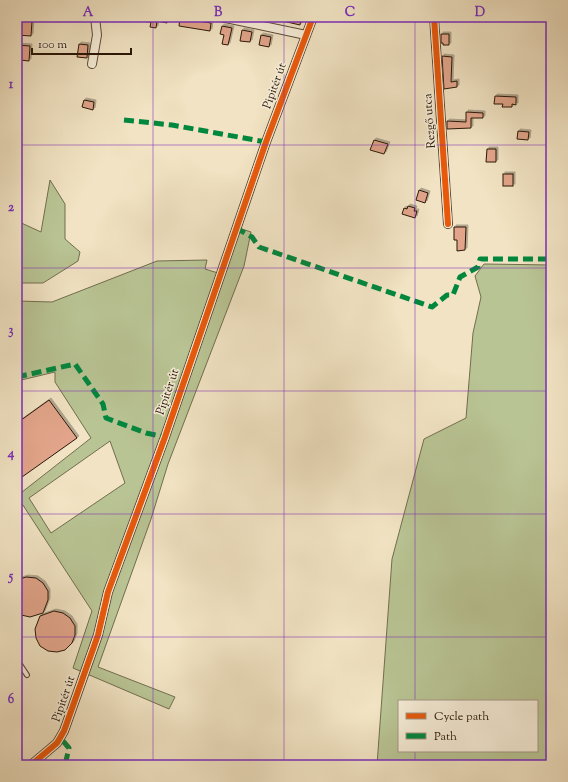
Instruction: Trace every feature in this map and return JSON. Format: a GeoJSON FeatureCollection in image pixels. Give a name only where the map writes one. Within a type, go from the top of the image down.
{"type":"FeatureCollection","features":[{"type":"Feature","properties":{"kind":"street"},"geometry":{"type":"LineString","coordinates":[[92,64],[97,35],[95,17]]}},
{"type":"Feature","properties":{"kind":"street"},"geometry":{"type":"LineString","coordinates":[[221,17],[306,35]]}},
{"type":"Feature","properties":{"kind":"street","name":"Pipitér út"},"geometry":{"type":"LineString","coordinates":[[31,765],[58,742],[64,731],[98,635],[108,592],[167,429],[261,156],[313,17]]}},
{"type":"Feature","properties":{"kind":"street","name":"Rezgő utca"},"geometry":{"type":"LineString","coordinates":[[434,17],[448,224]]}},
{"type":"Feature","properties":{"kind":"lane"},"geometry":{"type":"LineString","coordinates":[[17,660],[27,675]]}},
{"type":"Feature","properties":{"kind":"green space"},"geometry":{"type":"Polygon","coordinates":[[[50,180],[65,204],[65,239],[80,252],[78,261],[43,283],[17,283],[17,221],[41,232],[50,180]]]}},
{"type":"Feature","properties":{"kind":"green space"},"geometry":{"type":"Polygon","coordinates":[[[233,226],[251,232],[244,266],[168,464],[151,519],[98,667],[175,697],[169,709],[73,668],[92,611],[17,496],[91,438],[55,382],[55,372],[17,381],[17,301],[52,302],[157,261],[207,260],[205,269],[218,273],[233,226]],[[110,441],[29,498],[51,533],[125,483],[110,441]]]}},
{"type":"Feature","properties":{"kind":"green space"},"geometry":{"type":"Polygon","coordinates":[[[484,264],[551,265],[551,765],[377,765],[392,559],[424,439],[466,418],[473,333],[481,297],[475,276],[484,264]]]}},
{"type":"Feature","properties":{"kind":"building"},"geometry":{"type":"Polygon","coordinates":[[[125,17],[168,17],[167,23],[157,21],[156,28],[150,27],[151,22],[125,20],[125,17]]]}},
{"type":"Feature","properties":{"kind":"building"},"geometry":{"type":"Polygon","coordinates":[[[274,17],[291,17],[301,19],[300,25],[274,19],[274,17]]]}},
{"type":"Feature","properties":{"kind":"building"},"geometry":{"type":"Polygon","coordinates":[[[180,18],[211,23],[210,31],[179,26],[180,18]]]}},
{"type":"Feature","properties":{"kind":"building"},"geometry":{"type":"Polygon","coordinates":[[[17,20],[32,21],[31,36],[17,35],[17,20]]]}},
{"type":"Feature","properties":{"kind":"building"},"geometry":{"type":"Polygon","coordinates":[[[222,26],[232,28],[228,45],[222,44],[224,35],[220,34],[222,26]]]}},
{"type":"Feature","properties":{"kind":"building"},"geometry":{"type":"Polygon","coordinates":[[[242,30],[252,32],[250,42],[240,41],[242,30]]]}},
{"type":"Feature","properties":{"kind":"building"},"geometry":{"type":"Polygon","coordinates":[[[441,34],[449,34],[449,45],[443,45],[443,43],[441,43],[441,34]]]}},
{"type":"Feature","properties":{"kind":"building"},"geometry":{"type":"Polygon","coordinates":[[[261,35],[271,37],[269,47],[259,45],[261,35]]]}},
{"type":"Feature","properties":{"kind":"building"},"geometry":{"type":"Polygon","coordinates":[[[79,44],[88,45],[87,58],[77,57],[79,44]]]}},
{"type":"Feature","properties":{"kind":"building"},"geometry":{"type":"Polygon","coordinates":[[[17,45],[30,46],[29,61],[20,60],[21,52],[17,51],[17,45]]]}},
{"type":"Feature","properties":{"kind":"building"},"geometry":{"type":"Polygon","coordinates":[[[442,56],[452,57],[451,82],[457,81],[457,87],[444,89],[442,56]]]}},
{"type":"Feature","properties":{"kind":"building"},"geometry":{"type":"Polygon","coordinates":[[[495,96],[516,97],[516,105],[512,104],[512,107],[502,107],[503,104],[494,104],[495,96]]]}},
{"type":"Feature","properties":{"kind":"building"},"geometry":{"type":"Polygon","coordinates":[[[84,100],[94,102],[93,110],[82,107],[84,100]]]}},
{"type":"Feature","properties":{"kind":"building"},"geometry":{"type":"Polygon","coordinates":[[[466,112],[483,113],[483,118],[471,118],[471,128],[447,129],[447,121],[466,122],[466,112]]]}},
{"type":"Feature","properties":{"kind":"building"},"geometry":{"type":"Polygon","coordinates":[[[518,131],[529,132],[528,140],[517,139],[518,131]]]}},
{"type":"Feature","properties":{"kind":"building"},"geometry":{"type":"Polygon","coordinates":[[[374,140],[388,144],[384,154],[370,150],[374,140]]]}},
{"type":"Feature","properties":{"kind":"building"},"geometry":{"type":"Polygon","coordinates":[[[487,149],[496,149],[496,162],[486,162],[487,149]]]}},
{"type":"Feature","properties":{"kind":"building"},"geometry":{"type":"Polygon","coordinates":[[[503,174],[513,174],[513,186],[503,186],[503,174]]]}},
{"type":"Feature","properties":{"kind":"building"},"geometry":{"type":"Polygon","coordinates":[[[419,190],[428,193],[425,203],[416,200],[419,190]]]}},
{"type":"Feature","properties":{"kind":"building"},"geometry":{"type":"Polygon","coordinates":[[[408,206],[415,208],[414,211],[417,211],[415,218],[402,214],[404,208],[407,209],[408,206]]]}},
{"type":"Feature","properties":{"kind":"building"},"geometry":{"type":"Polygon","coordinates":[[[454,227],[466,227],[465,250],[457,251],[457,240],[454,240],[454,227]]]}},
{"type":"Feature","properties":{"kind":"building"},"geometry":{"type":"Polygon","coordinates":[[[49,400],[77,438],[22,477],[17,470],[17,423],[49,400]]]}},
{"type":"Feature","properties":{"kind":"building"},"geometry":{"type":"Polygon","coordinates":[[[26,577],[36,578],[43,583],[48,591],[48,600],[43,613],[30,617],[17,614],[17,580],[26,577]]]}},
{"type":"Feature","properties":{"kind":"building"},"geometry":{"type":"Polygon","coordinates":[[[54,611],[63,613],[70,618],[75,626],[75,635],[72,643],[65,650],[57,652],[48,651],[40,646],[36,638],[35,629],[40,616],[54,611]]]}},
{"type":"Feature","properties":{"kind":"marked path"},"geometry":{"type":"LineString","coordinates":[[124,120],[172,125],[266,142]]}},
{"type":"Feature","properties":{"kind":"marked path"},"geometry":{"type":"LineString","coordinates":[[236,228],[252,237],[259,247],[432,307],[447,295],[453,295],[460,277],[478,267],[480,259],[551,259]]}},
{"type":"Feature","properties":{"kind":"marked path"},"geometry":{"type":"LineString","coordinates":[[17,377],[75,364],[103,404],[106,418],[146,433],[165,437]]}},
{"type":"Feature","properties":{"kind":"marked path"},"geometry":{"type":"LineString","coordinates":[[63,741],[69,748],[65,765]]}},
{"type":"Feature","properties":{"kind":"cycle path"},"geometry":{"type":"LineString","coordinates":[[31,765],[57,743],[64,731],[98,635],[108,592],[165,437],[266,142],[313,17]]}},
{"type":"Feature","properties":{"kind":"cycle path"},"geometry":{"type":"LineString","coordinates":[[434,17],[448,224]]}}]}
